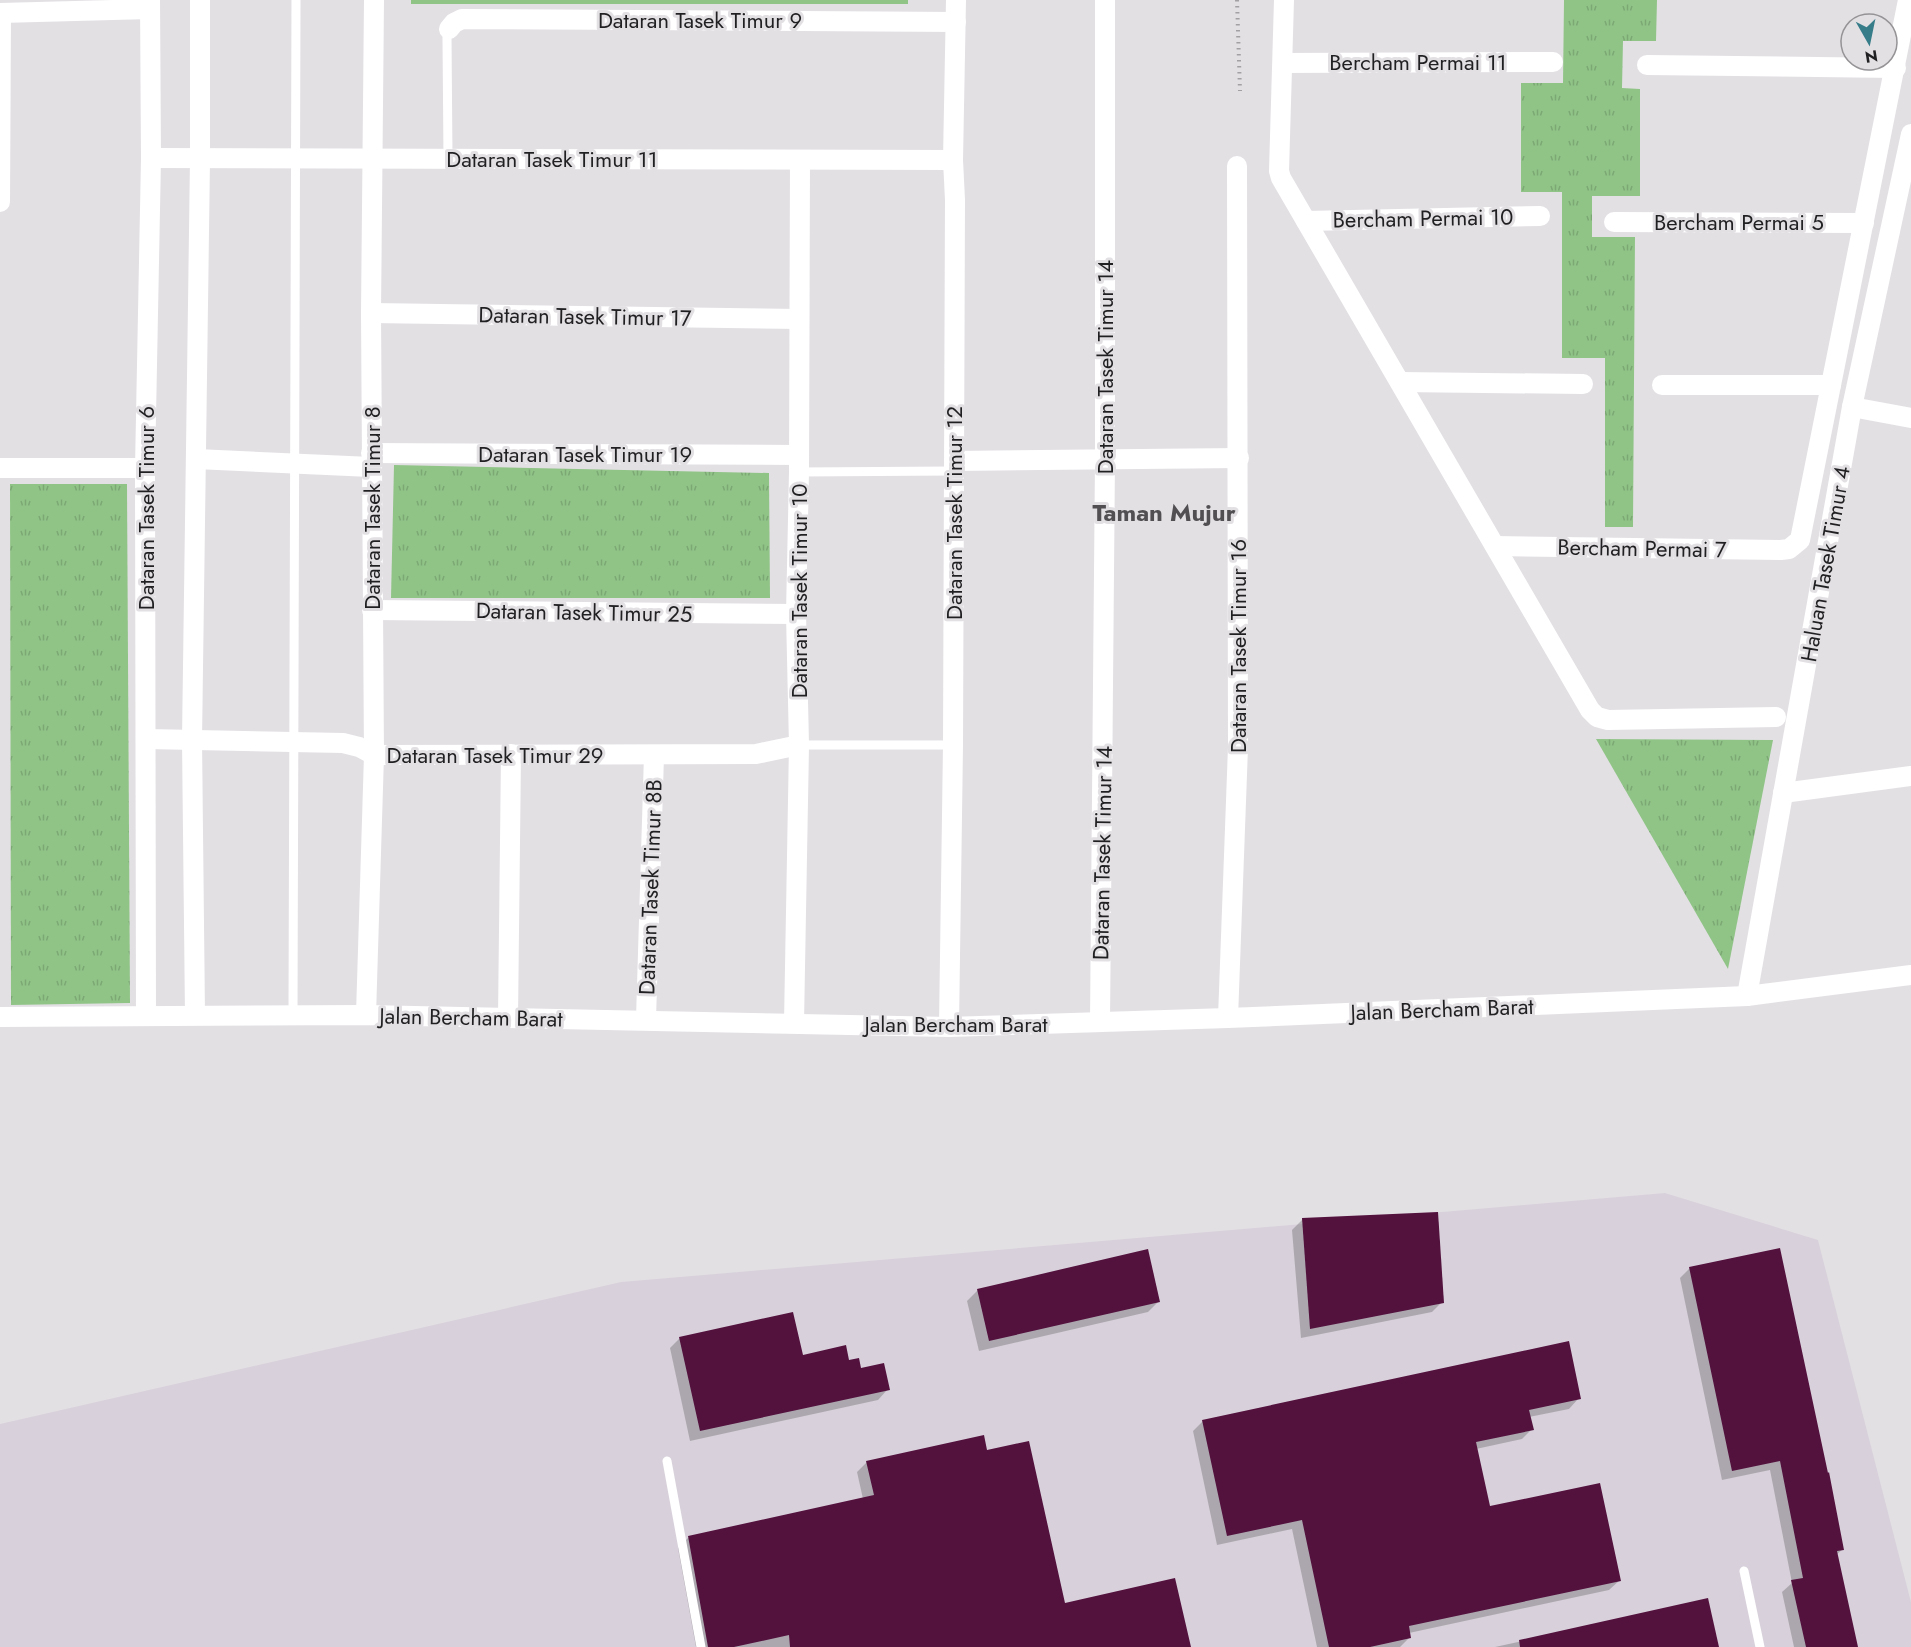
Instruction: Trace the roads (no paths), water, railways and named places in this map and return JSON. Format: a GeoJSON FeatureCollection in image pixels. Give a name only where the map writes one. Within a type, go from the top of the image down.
{"type":"FeatureCollection","features":[{"type":"Feature","properties":{"kind":"street"},"geometry":{"type":"LineString","coordinates":[[195,1016],[192,740],[200,0]]}},
{"type":"Feature","properties":{"kind":"street","name":"Dataran Tasek Timur 8"},"geometry":{"type":"LineString","coordinates":[[366,1015],[374,755],[371,313],[374,0]]}},
{"type":"Feature","properties":{"kind":"street","name":"Dataran Tasek Timur 12"},"geometry":{"type":"LineString","coordinates":[[949,1027],[953,745],[955,200],[953,160],[956,0]]}},
{"type":"Feature","properties":{"kind":"street","name":"Dataran Tasek Timur 14"},"geometry":{"type":"LineString","coordinates":[[1100,1022],[1105,460],[1105,0]]}},
{"type":"Feature","properties":{"kind":"street"},"geometry":{"type":"LineString","coordinates":[[1284,0],[1279,175],[1590,710],[1597,717],[1608,720],[1776,717]]}},
{"type":"Feature","properties":{"kind":"street"},"geometry":{"type":"LineString","coordinates":[[1899,51],[1908,0]]}},
{"type":"Feature","properties":{"kind":"street"},"geometry":{"type":"LineString","coordinates":[[0,202],[1,13],[150,4]]}},
{"type":"Feature","properties":{"kind":"street","name":"Dataran Tasek Timur 6"},"geometry":{"type":"LineString","coordinates":[[147,1016],[146,468],[151,158],[150,4]]}},
{"type":"Feature","properties":{"kind":"street","name":"Dataran Tasek Timur 9"},"geometry":{"type":"LineString","coordinates":[[449,29],[462,19],[956,22]]}},
{"type":"Feature","properties":{"kind":"street","name":"Bercham Permai 11"},"geometry":{"type":"LineString","coordinates":[[1282,63],[1553,62]]}},
{"type":"Feature","properties":{"kind":"street"},"geometry":{"type":"LineString","coordinates":[[1647,66],[1839,68]]}},
{"type":"Feature","properties":{"kind":"street"},"geometry":{"type":"LineString","coordinates":[[1662,385],[1831,385],[1895,72]]}},
{"type":"Feature","properties":{"kind":"street","name":"Haluan Tasek Timur 4"},"geometry":{"type":"LineString","coordinates":[[1747,996],[1852,407],[1908,166],[1911,134]]}},
{"type":"Feature","properties":{"kind":"street","name":"Dataran Tasek Timur 11"},"geometry":{"type":"LineString","coordinates":[[151,158],[953,160]]}},
{"type":"Feature","properties":{"kind":"street","name":"Dataran Tasek Timur 10"},"geometry":{"type":"LineString","coordinates":[[794,1023],[799,745],[796,614],[800,160]]}},
{"type":"Feature","properties":{"kind":"street","name":"Dataran Tasek Timur 16"},"geometry":{"type":"LineString","coordinates":[[1228,1018],[1238,747],[1237,166]]}},
{"type":"Feature","properties":{"kind":"street","name":"Bercham Permai 10"},"geometry":{"type":"LineString","coordinates":[[1306,221],[1540,216]]}},
{"type":"Feature","properties":{"kind":"street","name":"Bercham Permai 5"},"geometry":{"type":"LineString","coordinates":[[1614,222],[1864,223]]}},
{"type":"Feature","properties":{"kind":"street","name":"Dataran Tasek Timur 17"},"geometry":{"type":"LineString","coordinates":[[371,313],[799,319]]}},
{"type":"Feature","properties":{"kind":"street"},"geometry":{"type":"LineString","coordinates":[[1400,382],[1583,384]]}},
{"type":"Feature","properties":{"kind":"street","name":"Bercham Permai 7"},"geometry":{"type":"LineString","coordinates":[[1495,546],[1789,549],[1795,545],[1802,533],[1831,385]]}},
{"type":"Feature","properties":{"kind":"street"},"geometry":{"type":"LineString","coordinates":[[1852,407],[1911,418]]}},
{"type":"Feature","properties":{"kind":"street"},"geometry":{"type":"LineString","coordinates":[[954,466],[1239,458]]}},
{"type":"Feature","properties":{"kind":"street","name":"Dataran Tasek Timur 19"},"geometry":{"type":"LineString","coordinates":[[196,459],[295,463],[371,460],[799,464]]}},
{"type":"Feature","properties":{"kind":"street"},"geometry":{"type":"LineString","coordinates":[[0,468],[146,468]]}},
{"type":"Feature","properties":{"kind":"street","name":"Dataran Tasek Timur 25"},"geometry":{"type":"LineString","coordinates":[[372,610],[796,614]]}},
{"type":"Feature","properties":{"kind":"street","name":"Dataran Tasek Timur 29"},"geometry":{"type":"LineString","coordinates":[[147,739],[352,744],[374,755],[756,754],[799,745]]}},
{"type":"Feature","properties":{"kind":"street"},"geometry":{"type":"LineString","coordinates":[[508,1018],[511,754]]}},
{"type":"Feature","properties":{"kind":"street","name":"Dataran Tasek Timur 8B"},"geometry":{"type":"LineString","coordinates":[[646,1019],[654,755]]}},
{"type":"Feature","properties":{"kind":"street"},"geometry":{"type":"LineString","coordinates":[[1783,793],[1911,776]]}},
{"type":"Feature","properties":{"kind":"street","name":"Jalan Bercham Barat"},"geometry":{"type":"LineString","coordinates":[[0,1017],[366,1015],[949,1027],[1228,1018],[1747,996],[1911,975]]}},
{"type":"Feature","properties":{"kind":"lane"},"geometry":{"type":"LineString","coordinates":[[293,1016],[296,0]]}},
{"type":"Feature","properties":{"kind":"lane"},"geometry":{"type":"LineString","coordinates":[[448,159],[447,37],[449,29]]}},
{"type":"Feature","properties":{"kind":"lane"},"geometry":{"type":"LineString","coordinates":[[799,464],[954,466]]}},
{"type":"Feature","properties":{"kind":"lane"},"geometry":{"type":"LineString","coordinates":[[799,745],[953,745]]}},
{"type":"Feature","properties":{"kind":"lane"},"geometry":{"type":"LineString","coordinates":[[667,1461],[701,1647]]}},
{"type":"Feature","properties":{"kind":"lane"},"geometry":{"type":"LineString","coordinates":[[1744,1571],[1760,1647]]}},
{"type":"Feature","properties":{"kind":"district","name":"Taman Mujur"},"geometry":{"type":"Point","coordinates":[1164,512]}}]}
